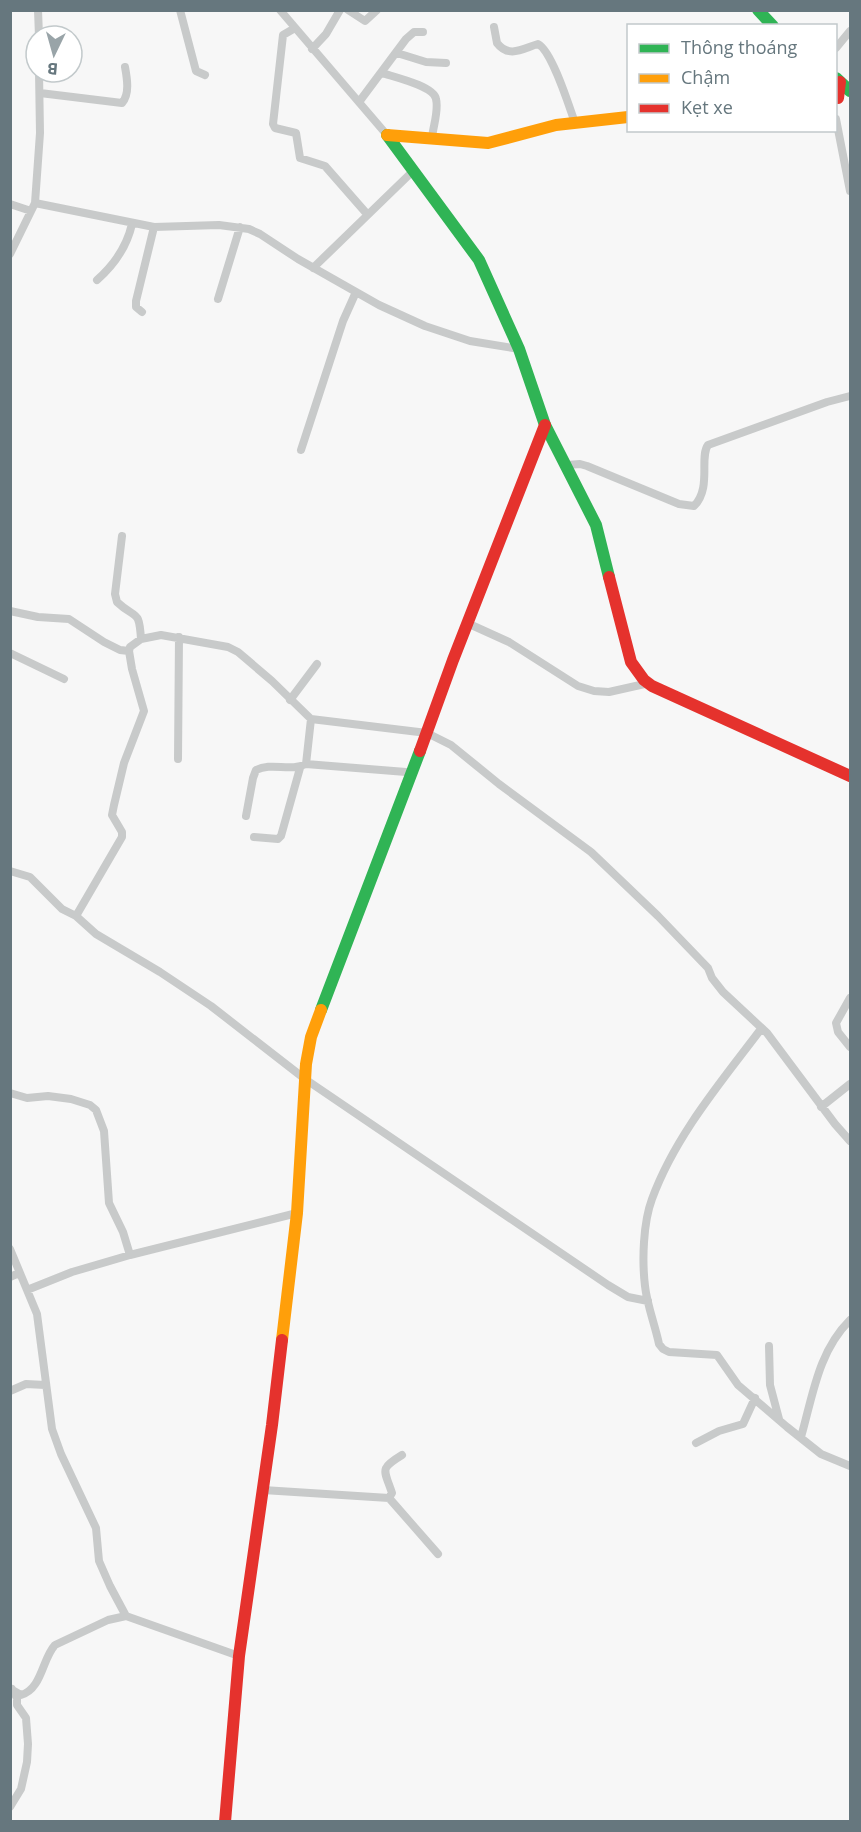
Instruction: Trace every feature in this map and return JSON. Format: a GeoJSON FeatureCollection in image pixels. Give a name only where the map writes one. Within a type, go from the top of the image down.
{"type":"FeatureCollection","features":[{"type":"Feature","properties":{"kind":"street"},"geometry":{"type":"LineString","coordinates":[[180,10],[196,71],[205,75]]}},
{"type":"Feature","properties":{"kind":"street"},"geometry":{"type":"LineString","coordinates":[[280,10],[387,135],[479,260],[519,349],[545,425],[596,525],[631,662],[637,672],[648,683],[850,776]]}},
{"type":"Feature","properties":{"kind":"street"},"geometry":{"type":"LineString","coordinates":[[312,49],[326,34],[340,10]]}},
{"type":"Feature","properties":{"kind":"street"},"geometry":{"type":"LineString","coordinates":[[348,10],[365,21],[377,10]]}},
{"type":"Feature","properties":{"kind":"street"},"geometry":{"type":"LineString","coordinates":[[758,10],[771,24]]}},
{"type":"Feature","properties":{"kind":"street"},"geometry":{"type":"LineString","coordinates":[[494,27],[497,43],[506,50],[521,51],[538,44],[545,48],[575,123]]}},
{"type":"Feature","properties":{"kind":"street"},"geometry":{"type":"LineString","coordinates":[[295,28],[283,35],[273,124],[275,128],[296,133],[300,158],[326,166],[368,214]]}},
{"type":"Feature","properties":{"kind":"street"},"geometry":{"type":"LineString","coordinates":[[837,47],[850,31]]}},
{"type":"Feature","properties":{"kind":"street"},"geometry":{"type":"LineString","coordinates":[[359,102],[410,35],[423,32]]}},
{"type":"Feature","properties":{"kind":"street"},"geometry":{"type":"LineString","coordinates":[[397,53],[426,62],[446,63]]}},
{"type":"Feature","properties":{"kind":"street"},"geometry":{"type":"LineString","coordinates":[[40,93],[122,103],[126,99],[127,89],[124,67]]}},
{"type":"Feature","properties":{"kind":"street"},"geometry":{"type":"LineString","coordinates":[[382,73],[429,89],[435,95],[436,107],[432,138]]}},
{"type":"Feature","properties":{"kind":"street"},"geometry":{"type":"LineString","coordinates":[[838,80],[850,91]]}},
{"type":"Feature","properties":{"kind":"street"},"geometry":{"type":"LineString","coordinates":[[838,80],[841,98]]}},
{"type":"Feature","properties":{"kind":"street"},"geometry":{"type":"LineString","coordinates":[[10,254],[33,207],[40,133],[40,84]]}},
{"type":"Feature","properties":{"kind":"street"},"geometry":{"type":"LineString","coordinates":[[387,135],[460,142],[488,142],[556,125],[627,117]]}},
{"type":"Feature","properties":{"kind":"street"},"geometry":{"type":"LineString","coordinates":[[837,124],[850,191]]}},
{"type":"Feature","properties":{"kind":"street"},"geometry":{"type":"LineString","coordinates":[[313,268],[412,172]]}},
{"type":"Feature","properties":{"kind":"street"},"geometry":{"type":"LineString","coordinates":[[10,204],[154,227],[240,226],[260,234],[313,268],[379,305],[425,326],[470,341],[519,349]]}},
{"type":"Feature","properties":{"kind":"street"},"geometry":{"type":"LineString","coordinates":[[97,280],[114,264],[129,236],[132,224]]}},
{"type":"Feature","properties":{"kind":"street"},"geometry":{"type":"LineString","coordinates":[[218,299],[240,226]]}},
{"type":"Feature","properties":{"kind":"street"},"geometry":{"type":"LineString","coordinates":[[142,312],[136,307],[136,301],[154,227]]}},
{"type":"Feature","properties":{"kind":"street"},"geometry":{"type":"LineString","coordinates":[[301,450],[343,321],[356,292]]}},
{"type":"Feature","properties":{"kind":"street"},"geometry":{"type":"LineString","coordinates":[[567,465],[587,466],[679,504],[694,506],[697,504],[705,480],[705,453],[708,445],[827,402],[850,396]]}},
{"type":"Feature","properties":{"kind":"street"},"geometry":{"type":"LineString","coordinates":[[225,1821],[239,1656],[263,1490],[297,1213],[305,1079],[311,1037],[545,425]]}},
{"type":"Feature","properties":{"kind":"street"},"geometry":{"type":"LineString","coordinates":[[122,536],[115,594],[117,603],[135,613],[140,621],[141,639]]}},
{"type":"Feature","properties":{"kind":"street"},"geometry":{"type":"LineString","coordinates":[[10,611],[69,620],[104,642],[129,651]]}},
{"type":"Feature","properties":{"kind":"street"},"geometry":{"type":"LineString","coordinates":[[468,623],[509,642],[579,686],[594,691],[609,692],[648,683]]}},
{"type":"Feature","properties":{"kind":"street"},"geometry":{"type":"LineString","coordinates":[[76,916],[122,837],[122,832],[112,815],[124,763],[144,711],[129,651],[133,644],[141,639],[161,635],[228,647],[238,652],[272,681],[311,719],[427,733],[451,745],[499,784],[591,852],[658,916],[708,968],[723,992],[767,1033],[821,1107],[850,1141]]}},
{"type":"Feature","properties":{"kind":"street"},"geometry":{"type":"LineString","coordinates":[[178,759],[179,637]]}},
{"type":"Feature","properties":{"kind":"street"},"geometry":{"type":"LineString","coordinates":[[10,653],[64,679]]}},
{"type":"Feature","properties":{"kind":"street"},"geometry":{"type":"LineString","coordinates":[[290,700],[316,664]]}},
{"type":"Feature","properties":{"kind":"street"},"geometry":{"type":"LineString","coordinates":[[254,837],[278,839],[281,836],[303,766],[311,719]]}},
{"type":"Feature","properties":{"kind":"street"},"geometry":{"type":"LineString","coordinates":[[246,816],[253,778],[256,770],[263,766],[394,771],[412,775]]}},
{"type":"Feature","properties":{"kind":"street"},"geometry":{"type":"LineString","coordinates":[[10,871],[30,877],[62,909],[76,916],[96,934],[211,1006],[305,1079],[608,1285],[628,1297],[648,1301]]}},
{"type":"Feature","properties":{"kind":"street"},"geometry":{"type":"LineString","coordinates":[[850,998],[836,1023],[838,1032],[850,1047]]}},
{"type":"Feature","properties":{"kind":"street"},"geometry":{"type":"LineString","coordinates":[[761,1029],[706,1100],[679,1144],[652,1199],[644,1252],[644,1285],[659,1344],[663,1349],[669,1352],[717,1355],[738,1385],[779,1420],[821,1454],[850,1466]]}},
{"type":"Feature","properties":{"kind":"street"},"geometry":{"type":"LineString","coordinates":[[821,1107],[850,1084]]}},
{"type":"Feature","properties":{"kind":"street"},"geometry":{"type":"LineString","coordinates":[[10,1093],[27,1098],[48,1096],[71,1099],[90,1105],[96,1110],[104,1131],[109,1203],[123,1232],[130,1255]]}},
{"type":"Feature","properties":{"kind":"street"},"geometry":{"type":"LineString","coordinates":[[27,1290],[72,1272],[130,1255],[297,1213]]}},
{"type":"Feature","properties":{"kind":"street"},"geometry":{"type":"LineString","coordinates":[[10,1249],[15,1275],[27,1290],[37,1314],[52,1429],[96,1528],[99,1561],[126,1616]]}},
{"type":"Feature","properties":{"kind":"street"},"geometry":{"type":"LineString","coordinates":[[801,1437],[821,1364],[833,1340],[850,1320]]}},
{"type":"Feature","properties":{"kind":"street"},"geometry":{"type":"LineString","coordinates":[[769,1346],[770,1385],[779,1420]]}},
{"type":"Feature","properties":{"kind":"street"},"geometry":{"type":"LineString","coordinates":[[10,1391],[26,1384],[45,1385]]}},
{"type":"Feature","properties":{"kind":"street"},"geometry":{"type":"LineString","coordinates":[[696,1443],[719,1431],[743,1424],[755,1398]]}},
{"type":"Feature","properties":{"kind":"street"},"geometry":{"type":"LineString","coordinates":[[389,1498],[392,1492],[384,1469],[386,1465],[402,1455]]}},
{"type":"Feature","properties":{"kind":"street"},"geometry":{"type":"LineString","coordinates":[[263,1490],[389,1498],[438,1554]]}},
{"type":"Feature","properties":{"kind":"street"},"geometry":{"type":"LineString","coordinates":[[12,1689],[21,1695],[32,1690],[49,1651],[55,1645],[108,1620],[126,1616],[239,1656]]}},
{"type":"Feature","properties":{"kind":"street"},"geometry":{"type":"LineString","coordinates":[[10,1807],[21,1789],[28,1744],[26,1718],[17,1705],[12,1689]]}},
{"type":"Feature","properties":{"kind":"traffic: fast"},"geometry":{"type":"LineString","coordinates":[[758,10],[771,24]]}},
{"type":"Feature","properties":{"kind":"traffic: fast"},"geometry":{"type":"LineString","coordinates":[[837,79],[850,91]]}},
{"type":"Feature","properties":{"kind":"traffic: fast"},"geometry":{"type":"LineString","coordinates":[[387,135],[479,260],[519,349],[545,425],[596,525],[609,577]]}},
{"type":"Feature","properties":{"kind":"traffic: fast"},"geometry":{"type":"LineString","coordinates":[[321,1010],[420,751]]}},
{"type":"Feature","properties":{"kind":"traffic: slow"},"geometry":{"type":"LineString","coordinates":[[387,135],[488,143],[556,125],[627,117]]}},
{"type":"Feature","properties":{"kind":"traffic: slow"},"geometry":{"type":"LineString","coordinates":[[282,1340],[297,1213],[306,1064],[311,1037],[321,1010]]}},
{"type":"Feature","properties":{"kind":"traffic: jam"},"geometry":{"type":"LineString","coordinates":[[838,98],[840,82]]}},
{"type":"Feature","properties":{"kind":"traffic: jam"},"geometry":{"type":"LineString","coordinates":[[420,751],[545,425]]}},
{"type":"Feature","properties":{"kind":"traffic: jam"},"geometry":{"type":"LineString","coordinates":[[609,577],[631,662],[644,680],[652,686],[850,776]]}},
{"type":"Feature","properties":{"kind":"traffic: jam"},"geometry":{"type":"LineString","coordinates":[[225,1822],[239,1656],[282,1340]]}}]}
